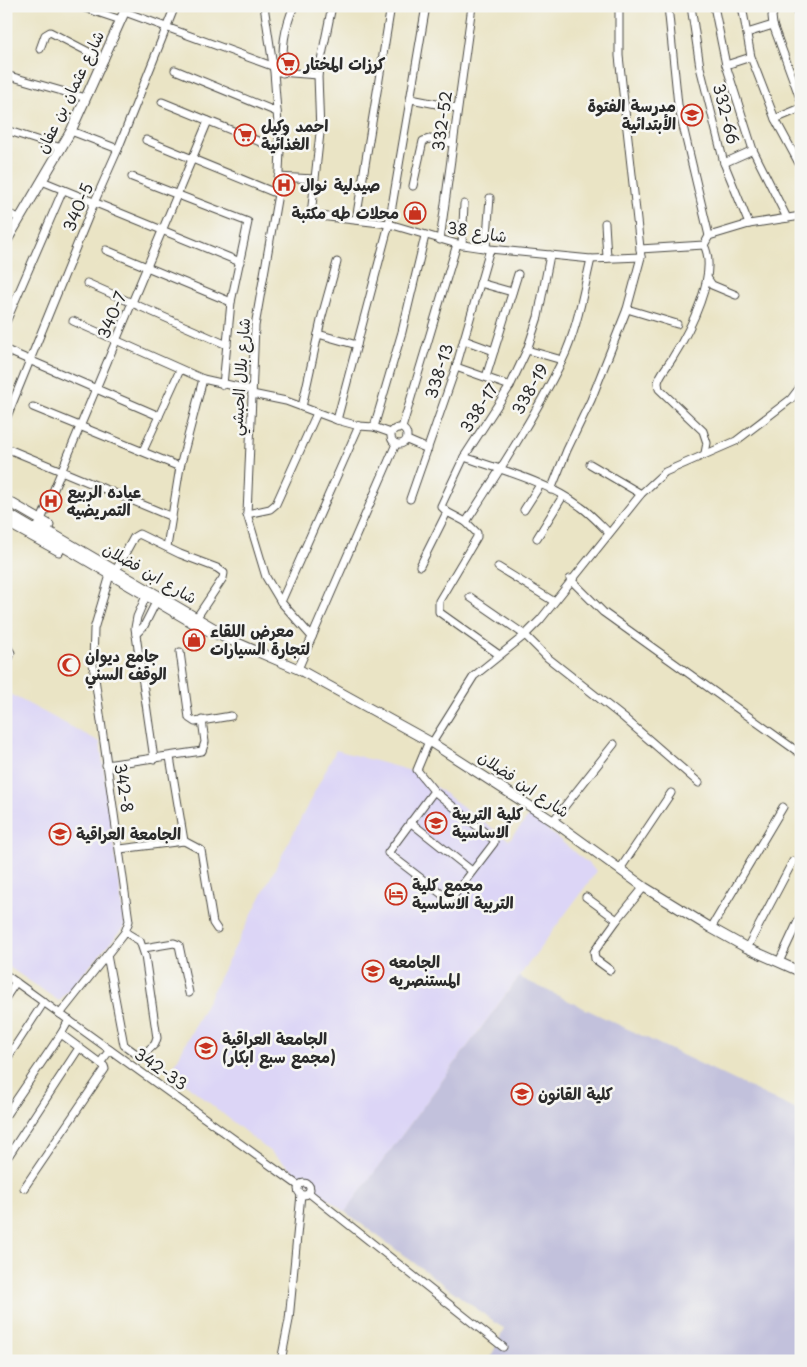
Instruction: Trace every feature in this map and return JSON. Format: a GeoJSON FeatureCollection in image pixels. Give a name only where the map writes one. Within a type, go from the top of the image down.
{"type":"FeatureCollection","features":[{"type":"Feature","properties":{"kind":"street"},"geometry":{"type":"LineString","coordinates":[[79,6],[124,13],[283,72],[318,75]]}},
{"type":"Feature","properties":{"kind":"street","name":"340-5"},"geometry":{"type":"LineString","coordinates":[[6,419],[118,149],[174,6]]}},
{"type":"Feature","properties":{"kind":"street","name":"شارع بلال الحبشي"},"geometry":{"type":"LineString","coordinates":[[264,6],[273,69],[280,150],[278,194],[255,326],[247,514],[266,577],[281,602],[312,637]]}},
{"type":"Feature","properties":{"kind":"street"},"geometry":{"type":"LineString","coordinates":[[283,72],[282,48],[286,26],[294,6]]}},
{"type":"Feature","properties":{"kind":"street"},"geometry":{"type":"LineString","coordinates":[[278,177],[314,179],[320,133],[318,75],[332,6]]}},
{"type":"Feature","properties":{"kind":"street"},"geometry":{"type":"LineString","coordinates":[[356,220],[391,6]]}},
{"type":"Feature","properties":{"kind":"street"},"geometry":{"type":"LineString","coordinates":[[337,420],[389,224],[426,6]]}},
{"type":"Feature","properties":{"kind":"street","name":"332-52"},"geometry":{"type":"LineString","coordinates":[[440,240],[472,6]]}},
{"type":"Feature","properties":{"kind":"street"},"geometry":{"type":"LineString","coordinates":[[551,490],[567,450],[591,400],[627,309],[641,257],[622,83],[619,6]]}},
{"type":"Feature","properties":{"kind":"street"},"geometry":{"type":"LineString","coordinates":[[668,6],[678,105],[709,236],[704,245],[708,266],[708,279],[683,338],[658,380],[659,389],[703,431],[706,443],[705,453]]}},
{"type":"Feature","properties":{"kind":"street","name":"332-66"},"geometry":{"type":"LineString","coordinates":[[691,6],[700,67],[724,163],[749,224]]}},
{"type":"Feature","properties":{"kind":"street"},"geometry":{"type":"LineString","coordinates":[[714,6],[726,65],[753,150],[787,218]]}},
{"type":"Feature","properties":{"kind":"street"},"geometry":{"type":"LineString","coordinates":[[742,6],[751,57],[775,120],[801,166]]}},
{"type":"Feature","properties":{"kind":"street"},"geometry":{"type":"LineString","coordinates":[[776,6],[772,16],[774,25],[801,101]]}},
{"type":"Feature","properties":{"kind":"street"},"geometry":{"type":"LineString","coordinates":[[796,6],[801,19]]}},
{"type":"Feature","properties":{"kind":"street","name":"شارع عثمان بن عفان"},"geometry":{"type":"LineString","coordinates":[[6,242],[71,131],[124,13]]}},
{"type":"Feature","properties":{"kind":"street"},"geometry":{"type":"LineString","coordinates":[[747,33],[774,25]]}},
{"type":"Feature","properties":{"kind":"street"},"geometry":{"type":"LineString","coordinates":[[40,49],[45,35],[50,32],[104,60]]}},
{"type":"Feature","properties":{"kind":"street"},"geometry":{"type":"LineString","coordinates":[[726,65],[751,57]]}},
{"type":"Feature","properties":{"kind":"street"},"geometry":{"type":"LineString","coordinates":[[174,70],[277,112]]}},
{"type":"Feature","properties":{"kind":"street"},"geometry":{"type":"LineString","coordinates":[[6,75],[86,98]]}},
{"type":"Feature","properties":{"kind":"street"},"geometry":{"type":"LineString","coordinates":[[411,99],[457,108]]}},
{"type":"Feature","properties":{"kind":"street"},"geometry":{"type":"LineString","coordinates":[[162,102],[280,150]]}},
{"type":"Feature","properties":{"kind":"street"},"geometry":{"type":"LineString","coordinates":[[775,120],[801,108]]}},
{"type":"Feature","properties":{"kind":"street","name":"340-7"},"geometry":{"type":"LineString","coordinates":[[41,520],[208,121]]}},
{"type":"Feature","properties":{"kind":"street"},"geometry":{"type":"LineString","coordinates":[[6,130],[61,148]]}},
{"type":"Feature","properties":{"kind":"street"},"geometry":{"type":"LineString","coordinates":[[71,131],[118,149]]}},
{"type":"Feature","properties":{"kind":"street"},"geometry":{"type":"LineString","coordinates":[[413,186],[423,141],[429,139],[453,143]]}},
{"type":"Feature","properties":{"kind":"street"},"geometry":{"type":"LineString","coordinates":[[146,140],[278,194]]}},
{"type":"Feature","properties":{"kind":"street"},"geometry":{"type":"LineString","coordinates":[[724,163],[753,150]]}},
{"type":"Feature","properties":{"kind":"street"},"geometry":{"type":"LineString","coordinates":[[132,178],[248,222],[231,302],[223,385]]}},
{"type":"Feature","properties":{"kind":"street","name":"شارع 38"},"geometry":{"type":"LineString","coordinates":[[314,179],[312,215],[389,224],[440,240],[488,249],[591,259],[641,257]]}},
{"type":"Feature","properties":{"kind":"street"},"geometry":{"type":"LineString","coordinates":[[42,181],[240,262]]}},
{"type":"Feature","properties":{"kind":"street"},"geometry":{"type":"LineString","coordinates":[[6,322],[63,190]]}},
{"type":"Feature","properties":{"kind":"street","name":"338-13"},"geometry":{"type":"LineString","coordinates":[[410,499],[456,367],[480,283],[488,249],[490,198]]}},
{"type":"Feature","properties":{"kind":"street"},"geometry":{"type":"LineString","coordinates":[[402,428],[460,245],[464,204]]}},
{"type":"Feature","properties":{"kind":"street"},"geometry":{"type":"LineString","coordinates":[[6,213],[20,218]]}},
{"type":"Feature","properties":{"kind":"street"},"geometry":{"type":"LineString","coordinates":[[709,236],[749,224],[801,216]]}},
{"type":"Feature","properties":{"kind":"street"},"geometry":{"type":"LineString","coordinates":[[605,222],[607,258]]}},
{"type":"Feature","properties":{"kind":"street"},"geometry":{"type":"LineString","coordinates":[[374,427],[402,332],[425,236]]}},
{"type":"Feature","properties":{"kind":"street"},"geometry":{"type":"LineString","coordinates":[[640,248],[704,245]]}},
{"type":"Feature","properties":{"kind":"street"},"geometry":{"type":"LineString","coordinates":[[106,250],[231,302]]}},
{"type":"Feature","properties":{"kind":"street","name":"338-17"},"geometry":{"type":"LineString","coordinates":[[420,566],[447,512],[441,506],[464,457],[510,386],[527,350],[538,317],[550,255]]}},
{"type":"Feature","properties":{"kind":"street","name":"338-19"},"geometry":{"type":"LineString","coordinates":[[466,522],[500,469],[562,360],[574,326],[591,259]]}},
{"type":"Feature","properties":{"kind":"street"},"geometry":{"type":"LineString","coordinates":[[302,407],[318,334],[337,262]]}},
{"type":"Feature","properties":{"kind":"street"},"geometry":{"type":"LineString","coordinates":[[486,377],[518,274]]}},
{"type":"Feature","properties":{"kind":"street"},"geometry":{"type":"LineString","coordinates":[[708,279],[712,285],[736,295]]}},
{"type":"Feature","properties":{"kind":"street"},"geometry":{"type":"LineString","coordinates":[[87,283],[227,345]]}},
{"type":"Feature","properties":{"kind":"street"},"geometry":{"type":"LineString","coordinates":[[480,283],[512,292]]}},
{"type":"Feature","properties":{"kind":"street"},"geometry":{"type":"LineString","coordinates":[[627,309],[677,324]]}},
{"type":"Feature","properties":{"kind":"street"},"geometry":{"type":"LineString","coordinates":[[73,321],[203,379],[286,400],[337,420],[359,426],[374,427],[391,433]]}},
{"type":"Feature","properties":{"kind":"street"},"geometry":{"type":"LineString","coordinates":[[318,334],[357,345]]}},
{"type":"Feature","properties":{"kind":"street"},"geometry":{"type":"LineString","coordinates":[[464,340],[494,350]]}},
{"type":"Feature","properties":{"kind":"street"},"geometry":{"type":"LineString","coordinates":[[6,350],[96,387],[159,416]]}},
{"type":"Feature","properties":{"kind":"street"},"geometry":{"type":"LineString","coordinates":[[527,350],[562,360]]}},
{"type":"Feature","properties":{"kind":"street"},"geometry":{"type":"LineString","coordinates":[[456,367],[510,386]]}},
{"type":"Feature","properties":{"kind":"street"},"geometry":{"type":"LineString","coordinates":[[143,452],[180,370]]}},
{"type":"Feature","properties":{"kind":"street"},"geometry":{"type":"LineString","coordinates":[[197,617],[221,582],[224,573],[218,568],[167,547],[180,467],[203,379]]}},
{"type":"Feature","properties":{"kind":"street"},"geometry":{"type":"LineString","coordinates":[[434,792],[388,853],[448,899],[452,898],[494,843],[494,840],[434,792],[417,770],[431,742],[474,676],[498,654],[525,635],[641,494],[665,472],[736,441],[791,399],[801,386]]}},
{"type":"Feature","properties":{"kind":"street"},"geometry":{"type":"LineString","coordinates":[[33,407],[180,467]]}},
{"type":"Feature","properties":{"kind":"street"},"geometry":{"type":"LineString","coordinates":[[247,514],[274,506],[317,413]]}},
{"type":"Feature","properties":{"kind":"street"},"geometry":{"type":"LineString","coordinates":[[281,602],[359,426]]}},
{"type":"Feature","properties":{"kind":"street"},"geometry":{"type":"LineString","coordinates":[[391,433],[394,429],[402,428]]}},
{"type":"Feature","properties":{"kind":"street"},"geometry":{"type":"LineString","coordinates":[[402,428],[407,434],[407,440]]}},
{"type":"Feature","properties":{"kind":"street"},"geometry":{"type":"LineString","coordinates":[[391,433],[391,438],[396,444]]}},
{"type":"Feature","properties":{"kind":"street"},"geometry":{"type":"LineString","coordinates":[[407,440],[428,449]]}},
{"type":"Feature","properties":{"kind":"street"},"geometry":{"type":"LineString","coordinates":[[396,444],[401,444],[407,440]]}},
{"type":"Feature","properties":{"kind":"street"},"geometry":{"type":"LineString","coordinates":[[298,670],[396,444]]}},
{"type":"Feature","properties":{"kind":"street"},"geometry":{"type":"LineString","coordinates":[[6,448],[172,517]]}},
{"type":"Feature","properties":{"kind":"street"},"geometry":{"type":"LineString","coordinates":[[464,457],[500,469],[563,496],[581,507],[609,533]]}},
{"type":"Feature","properties":{"kind":"street"},"geometry":{"type":"LineString","coordinates":[[590,464],[641,494]]}},
{"type":"Feature","properties":{"kind":"street"},"geometry":{"type":"LineString","coordinates":[[524,510],[540,485]]}},
{"type":"Feature","properties":{"kind":"street"},"geometry":{"type":"LineString","coordinates":[[537,538],[563,496]]}},
{"type":"Feature","properties":{"kind":"street"},"geometry":{"type":"LineString","coordinates":[[6,500],[69,537],[81,554]]}},
{"type":"Feature","properties":{"kind":"street"},"geometry":{"type":"LineString","coordinates":[[6,507],[58,540]]}},
{"type":"Feature","properties":{"kind":"street"},"geometry":{"type":"LineString","coordinates":[[447,512],[466,522],[477,533],[477,537],[437,607],[443,617],[498,654]]}},
{"type":"Feature","properties":{"kind":"street"},"geometry":{"type":"LineString","coordinates":[[6,514],[58,540]]}},
{"type":"Feature","properties":{"kind":"street"},"geometry":{"type":"LineString","coordinates":[[6,522],[55,549],[81,554]]}},
{"type":"Feature","properties":{"kind":"street","name":"342-8"},"geometry":{"type":"LineString","coordinates":[[125,932],[129,921],[94,677],[92,650],[94,629],[113,572],[137,535],[143,535],[167,547]]}},
{"type":"Feature","properties":{"kind":"street","name":"شارع ابن فضلان"},"geometry":{"type":"LineString","coordinates":[[58,540],[197,617],[223,633],[223,636]]}},
{"type":"Feature","properties":{"kind":"street"},"geometry":{"type":"LineString","coordinates":[[498,568],[553,601]]}},
{"type":"Feature","properties":{"kind":"street","name":"شارع ابن فضلان"},"geometry":{"type":"LineString","coordinates":[[113,572],[146,596],[205,629],[298,670],[431,742],[553,821],[644,887],[747,948],[801,972]]}},
{"type":"Feature","properties":{"kind":"street"},"geometry":{"type":"LineString","coordinates":[[570,579],[603,612],[801,754]]}},
{"type":"Feature","properties":{"kind":"street"},"geometry":{"type":"LineString","coordinates":[[146,596],[136,617],[136,634],[154,759]]}},
{"type":"Feature","properties":{"kind":"street"},"geometry":{"type":"LineString","coordinates":[[470,597],[525,635],[548,658],[624,718],[699,784]]}},
{"type":"Feature","properties":{"kind":"street"},"geometry":{"type":"LineString","coordinates":[[136,634],[144,626],[156,602]]}},
{"type":"Feature","properties":{"kind":"street"},"geometry":{"type":"LineString","coordinates":[[6,645],[11,652],[6,665]]}},
{"type":"Feature","properties":{"kind":"street"},"geometry":{"type":"LineString","coordinates":[[180,652],[189,718],[195,722],[231,716]]}},
{"type":"Feature","properties":{"kind":"street"},"geometry":{"type":"LineString","coordinates":[[106,765],[202,751],[205,742],[202,720]]}},
{"type":"Feature","properties":{"kind":"street"},"geometry":{"type":"LineString","coordinates":[[553,821],[614,744]]}},
{"type":"Feature","properties":{"kind":"street"},"geometry":{"type":"LineString","coordinates":[[170,757],[184,841]]}},
{"type":"Feature","properties":{"kind":"street"},"geometry":{"type":"LineString","coordinates":[[620,869],[670,793]]}},
{"type":"Feature","properties":{"kind":"street"},"geometry":{"type":"LineString","coordinates":[[711,928],[783,807]]}},
{"type":"Feature","properties":{"kind":"street"},"geometry":{"type":"LineString","coordinates":[[410,822],[472,871]]}},
{"type":"Feature","properties":{"kind":"street"},"geometry":{"type":"LineString","coordinates":[[120,849],[184,841],[202,852],[213,923],[217,929]]}},
{"type":"Feature","properties":{"kind":"street"},"geometry":{"type":"LineString","coordinates":[[747,948],[793,861]]}},
{"type":"Feature","properties":{"kind":"street"},"geometry":{"type":"LineString","coordinates":[[610,970],[595,959],[593,955],[616,920],[644,887]]}},
{"type":"Feature","properties":{"kind":"street"},"geometry":{"type":"LineString","coordinates":[[586,897],[616,920]]}},
{"type":"Feature","properties":{"kind":"street"},"geometry":{"type":"LineString","coordinates":[[779,962],[801,915]]}},
{"type":"Feature","properties":{"kind":"street"},"geometry":{"type":"LineString","coordinates":[[60,1014],[125,932],[140,941],[144,948],[157,1038],[153,1047],[141,1054],[130,1050],[124,1045],[107,955]]}},
{"type":"Feature","properties":{"kind":"street"},"geometry":{"type":"LineString","coordinates":[[144,948],[174,943],[179,944],[188,994]]}},
{"type":"Feature","properties":{"kind":"street","name":"342-33"},"geometry":{"type":"LineString","coordinates":[[6,976],[299,1186]]}},
{"type":"Feature","properties":{"kind":"street"},"geometry":{"type":"LineString","coordinates":[[6,997],[16,982]]}},
{"type":"Feature","properties":{"kind":"street"},"geometry":{"type":"LineString","coordinates":[[6,1060],[44,1002]]}},
{"type":"Feature","properties":{"kind":"street"},"geometry":{"type":"LineString","coordinates":[[6,1115],[69,1020]]}},
{"type":"Feature","properties":{"kind":"street"},"geometry":{"type":"LineString","coordinates":[[24,1188],[105,1069],[100,1063],[61,1034]]}},
{"type":"Feature","properties":{"kind":"street"},"geometry":{"type":"LineString","coordinates":[[9,1155],[79,1048]]}},
{"type":"Feature","properties":{"kind":"street"},"geometry":{"type":"LineString","coordinates":[[100,1063],[110,1050]]}},
{"type":"Feature","properties":{"kind":"street"},"geometry":{"type":"LineString","coordinates":[[281,1361],[289,1320],[305,1194],[310,1190],[305,1183],[299,1186],[299,1192],[305,1194],[503,1347]]}},
{"type":"Feature","properties":{"kind":"shaded area","name":"الجامعة العراقية"},"geometry":{"type":"Polygon","coordinates":[[[6,692],[100,742],[125,926],[59,1001],[6,965],[6,692]]]}},
{"type":"Feature","properties":{"kind":"shaded area","name":"الجامعه المستنصريه"},"geometry":{"type":"Polygon","coordinates":[[[336,750],[415,772],[509,840],[530,815],[597,871],[345,1212],[171,1072],[336,750]]]}},
{"type":"Feature","properties":{"kind":"shaded area"},"geometry":{"type":"Polygon","coordinates":[[[519,977],[801,1112],[801,1361],[489,1361],[504,1329],[345,1212],[519,977]]]}},
{"type":"Feature","properties":{"kind":"place","name":"كرزات المختار"},"geometry":{"type":"Point","coordinates":[288,64]}},
{"type":"Feature","properties":{"kind":"place","name":"مدرسة الفتوة الأبتدائية"},"geometry":{"type":"Point","coordinates":[692,115]}},
{"type":"Feature","properties":{"kind":"place","name":"احمد وكيل الغذائية"},"geometry":{"type":"Point","coordinates":[245,135]}},
{"type":"Feature","properties":{"kind":"place","name":"صيدلية نوال"},"geometry":{"type":"Point","coordinates":[284,185]}},
{"type":"Feature","properties":{"kind":"place","name":"محلات طه مكتبة"},"geometry":{"type":"Point","coordinates":[415,213]}},
{"type":"Feature","properties":{"kind":"place","name":"عياده الربيع التمريضيه"},"geometry":{"type":"Point","coordinates":[51,501]}},
{"type":"Feature","properties":{"kind":"place","name":"معرض اللقاء لتجارة السيارات"},"geometry":{"type":"Point","coordinates":[194,640]}},
{"type":"Feature","properties":{"kind":"place","name":"جامع ديوان الوقف السني"},"geometry":{"type":"Point","coordinates":[69,665]}},
{"type":"Feature","properties":{"kind":"place","name":"كلية التربية الاساسية"},"geometry":{"type":"Point","coordinates":[436,823]}},
{"type":"Feature","properties":{"kind":"place","name":"الجامعة العراقية"},"geometry":{"type":"Point","coordinates":[60,834]}},
{"type":"Feature","properties":{"kind":"place","name":"مجمع كلية التربية الاساسية"},"geometry":{"type":"Point","coordinates":[396,894]}},
{"type":"Feature","properties":{"kind":"place","name":"الجامعه المستنصريه"},"geometry":{"type":"Point","coordinates":[373,971]}},
{"type":"Feature","properties":{"kind":"place","name":"الجامعة العراقية (مجمع سبع ابكار)"},"geometry":{"type":"Point","coordinates":[206,1048]}},
{"type":"Feature","properties":{"kind":"place","name":"كلية القانون"},"geometry":{"type":"Point","coordinates":[522,1094]}}]}
